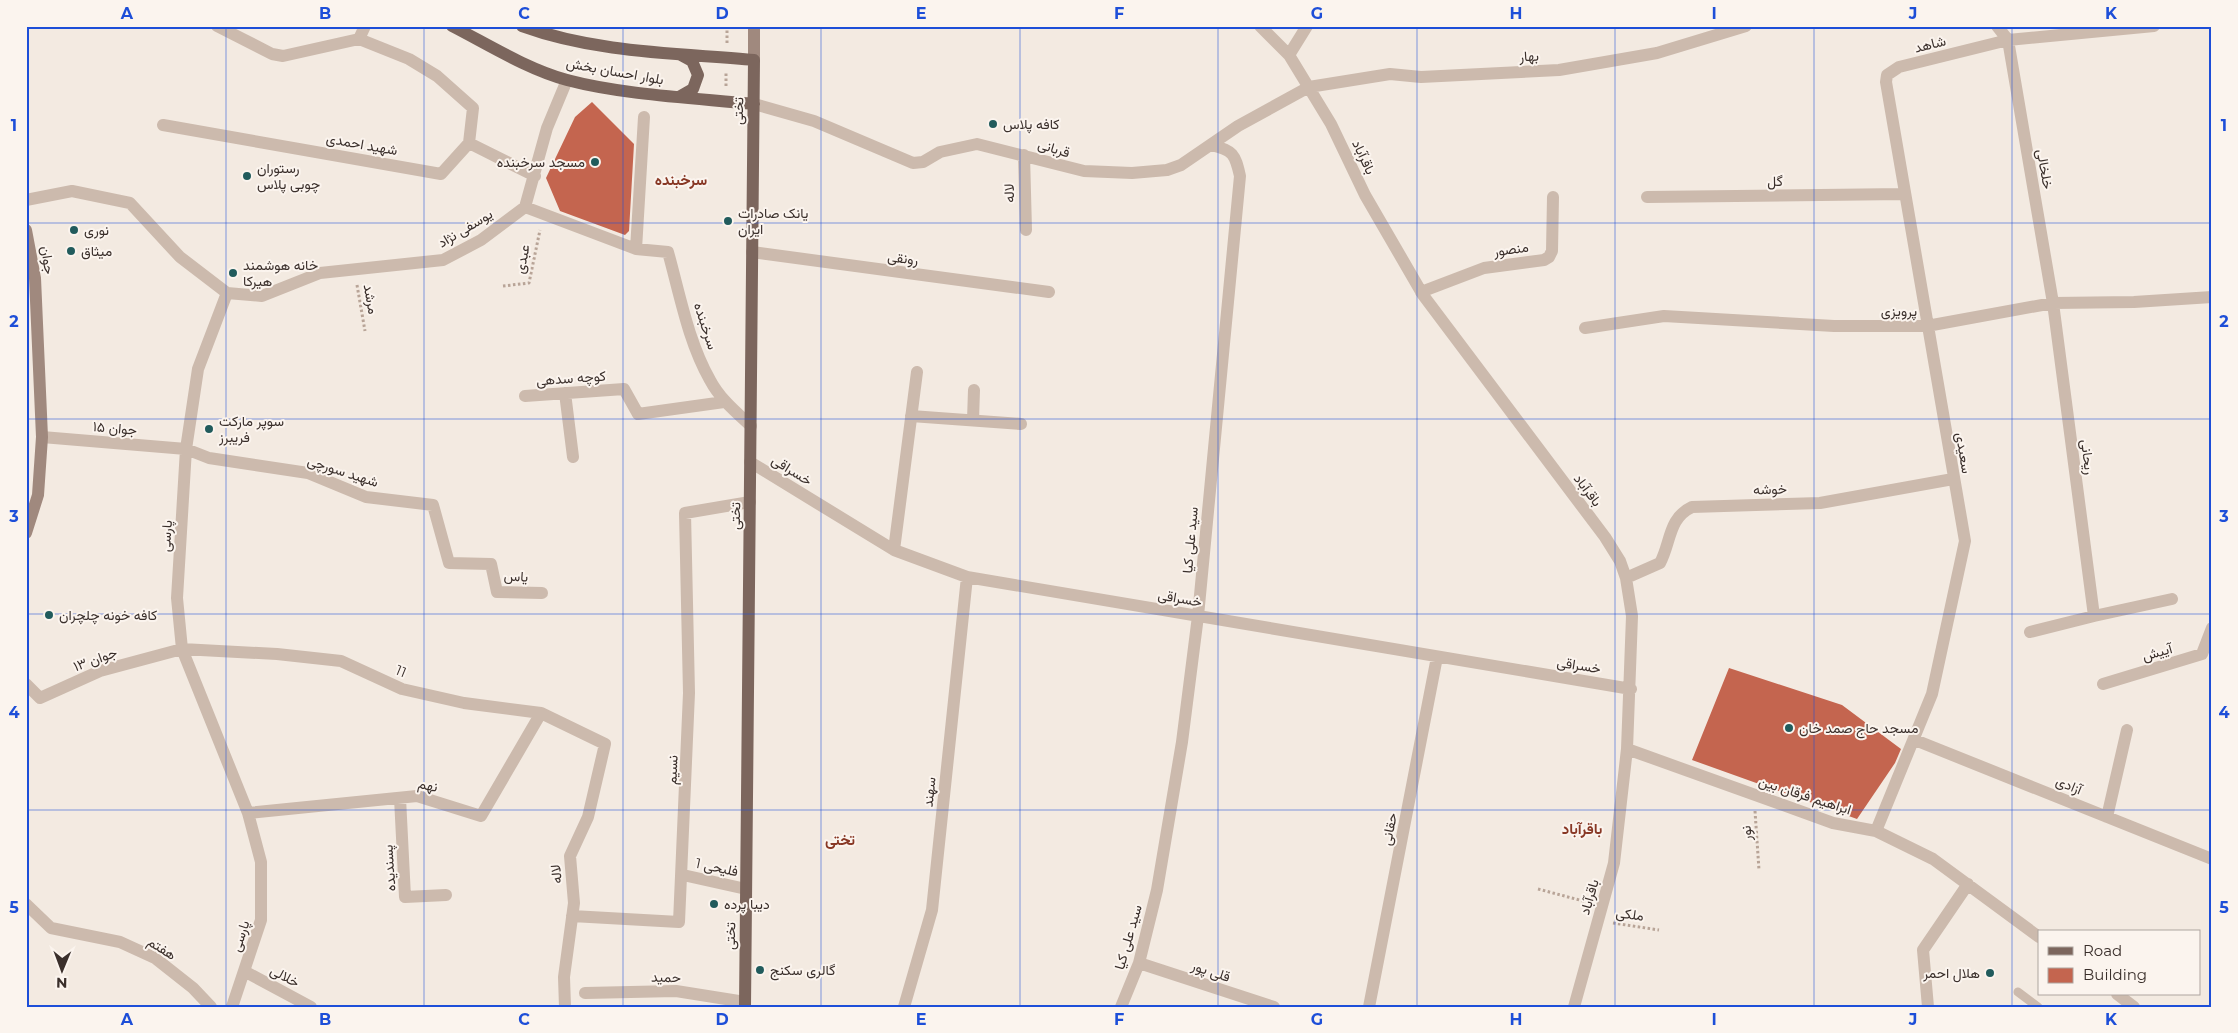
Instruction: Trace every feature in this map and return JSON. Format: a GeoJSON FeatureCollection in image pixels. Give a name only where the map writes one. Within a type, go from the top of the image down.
{"type":"FeatureCollection","features":[{"type":"Feature","properties":{"kind":"main road","name":"بلوار احسان بخش"},"geometry":{"type":"LineString","coordinates":[[452,26],[512,58],[567,80],[594,86],[679,97],[754,104]]}},
{"type":"Feature","properties":{"kind":"main road","name":"بلوار احسان بخش"},"geometry":{"type":"LineString","coordinates":[[522,26],[574,43],[754,60]]}},
{"type":"Feature","properties":{"kind":"main road","name":"تختی"},"geometry":{"type":"LineString","coordinates":[[745,1004],[754,26]]}},
{"type":"Feature","properties":{"kind":"main road"},"geometry":{"type":"LineString","coordinates":[[678,54],[692,61],[698,75],[692,89],[679,97]]}},
{"type":"Feature","properties":{"kind":"main road","name":"جوان"},"geometry":{"type":"LineString","coordinates":[[26,230],[35,278],[42,437],[38,495],[26,533]]}},
{"type":"Feature","properties":{"kind":"street"},"geometry":{"type":"LineString","coordinates":[[217,26],[272,54],[283,56],[359,39],[409,59],[436,76],[473,108],[470,143],[535,176]]}},
{"type":"Feature","properties":{"kind":"street"},"geometry":{"type":"LineString","coordinates":[[359,39],[365,26]]}},
{"type":"Feature","properties":{"kind":"street","name":"باقرآباد"},"geometry":{"type":"LineString","coordinates":[[1260,26],[1289,55],[1309,87],[1331,124],[1365,195],[1421,292],[1605,537],[1620,561],[1626,578],[1632,616],[1631,689],[1627,749],[1614,863],[1574,1007]]}},
{"type":"Feature","properties":{"kind":"street"},"geometry":{"type":"LineString","coordinates":[[1289,55],[1307,26]]}},
{"type":"Feature","properties":{"kind":"street","name":"بهار"},"geometry":{"type":"LineString","coordinates":[[1309,87],[1390,74],[1421,77],[1559,70],[1657,54],[1746,26]]}},
{"type":"Feature","properties":{"kind":"street"},"geometry":{"type":"LineString","coordinates":[[1998,26],[2008,40]]}},
{"type":"Feature","properties":{"kind":"street","name":"شاهد"},"geometry":{"type":"LineString","coordinates":[[1892,71],[2008,40],[2154,26]]}},
{"type":"Feature","properties":{"kind":"street","name":"خلخالی"},"geometry":{"type":"LineString","coordinates":[[2008,40],[2053,303]]}},
{"type":"Feature","properties":{"kind":"street","name":"سعیدی"},"geometry":{"type":"LineString","coordinates":[[1876,831],[1915,740],[1932,694],[1965,541],[1886,82],[1887,75],[1892,71]]}},
{"type":"Feature","properties":{"kind":"street"},"geometry":{"type":"LineString","coordinates":[[525,207],[547,128],[567,80]]}},
{"type":"Feature","properties":{"kind":"street","name":"قربانی"},"geometry":{"type":"LineString","coordinates":[[754,104],[814,121],[913,163],[923,162],[940,152],[977,144],[1024,155],[1072,170],[1132,173],[1167,170],[1181,165],[1238,126],[1309,87]]}},
{"type":"Feature","properties":{"kind":"street"},"geometry":{"type":"LineString","coordinates":[[636,249],[644,117]]}},
{"type":"Feature","properties":{"kind":"street","name":"شهید احمدی"},"geometry":{"type":"LineString","coordinates":[[163,125],[441,174],[470,143]]}},
{"type":"Feature","properties":{"kind":"street","name":"سید علی کیا"},"geometry":{"type":"LineString","coordinates":[[1121,1007],[1139,963],[1157,890],[1182,742],[1198,616],[1240,176],[1236,157],[1227,149],[1212,145]]}},
{"type":"Feature","properties":{"kind":"street","name":"لاله"},"geometry":{"type":"LineString","coordinates":[[1024,155],[1026,230]]}},
{"type":"Feature","properties":{"kind":"street"},"geometry":{"type":"LineString","coordinates":[[26,200],[72,191],[130,203],[180,257],[227,293]]}},
{"type":"Feature","properties":{"kind":"street","name":"گل"},"geometry":{"type":"LineString","coordinates":[[1647,197],[1904,194]]}},
{"type":"Feature","properties":{"kind":"street","name":"منصور"},"geometry":{"type":"LineString","coordinates":[[1421,292],[1484,268],[1544,260],[1549,257],[1552,251],[1552,197]]}},
{"type":"Feature","properties":{"kind":"street","name":"سرخبنده"},"geometry":{"type":"LineString","coordinates":[[525,207],[636,249],[668,252],[692,338],[710,380],[724,402],[751,426]]}},
{"type":"Feature","properties":{"kind":"street","name":"یوسفی نژاد"},"geometry":{"type":"LineString","coordinates":[[227,293],[262,296],[320,274],[443,260],[481,240],[525,207]]}},
{"type":"Feature","properties":{"kind":"street","name":"رونقی"},"geometry":{"type":"LineString","coordinates":[[752,252],[1049,292]]}},
{"type":"Feature","properties":{"kind":"street","name":"پارسی"},"geometry":{"type":"LineString","coordinates":[[227,293],[198,369],[186,449],[177,598],[182,649],[248,813],[261,862],[261,920],[232,1007]]}},
{"type":"Feature","properties":{"kind":"street","name":"پرویزی"},"geometry":{"type":"LineString","coordinates":[[1585,328],[1664,316],[1834,326],[1927,326],[2053,303],[2134,302],[2212,297]]}},
{"type":"Feature","properties":{"kind":"street","name":"ریحانی"},"geometry":{"type":"LineString","coordinates":[[2053,303],[2094,616]]}},
{"type":"Feature","properties":{"kind":"street"},"geometry":{"type":"LineString","coordinates":[[894,550],[917,372]]}},
{"type":"Feature","properties":{"kind":"street","name":"کوچه سدهی"},"geometry":{"type":"LineString","coordinates":[[525,396],[624,389],[638,414],[724,402]]}},
{"type":"Feature","properties":{"kind":"street"},"geometry":{"type":"LineString","coordinates":[[973,420],[974,390]]}},
{"type":"Feature","properties":{"kind":"street"},"geometry":{"type":"LineString","coordinates":[[565,393],[573,456]]}},
{"type":"Feature","properties":{"kind":"street"},"geometry":{"type":"LineString","coordinates":[[911,416],[1022,424]]}},
{"type":"Feature","properties":{"kind":"street","name":"جوان ۱۵"},"geometry":{"type":"LineString","coordinates":[[42,437],[186,449]]}},
{"type":"Feature","properties":{"kind":"street","name":"شهید سورچی"},"geometry":{"type":"LineString","coordinates":[[186,449],[209,458],[308,473],[366,497],[433,505],[449,563]]}},
{"type":"Feature","properties":{"kind":"street","name":"خسراقی"},"geometry":{"type":"LineString","coordinates":[[750,462],[894,550],[967,577],[1631,689]]}},
{"type":"Feature","properties":{"kind":"street","name":"خوشه"},"geometry":{"type":"LineString","coordinates":[[1626,578],[1660,563],[1676,520],[1683,511],[1692,507],[1820,503],[1953,479]]}},
{"type":"Feature","properties":{"kind":"street","name":"نسیم"},"geometry":{"type":"LineString","coordinates":[[572,916],[679,922],[690,692],[685,513],[750,502]]}},
{"type":"Feature","properties":{"kind":"street","name":"یاس"},"geometry":{"type":"LineString","coordinates":[[449,563],[491,564],[497,592],[542,593]]}},
{"type":"Feature","properties":{"kind":"street","name":"سهند"},"geometry":{"type":"LineString","coordinates":[[904,1007],[932,910],[967,577]]}},
{"type":"Feature","properties":{"kind":"street"},"geometry":{"type":"LineString","coordinates":[[2030,632],[2094,616],[2172,600]]}},
{"type":"Feature","properties":{"kind":"street","name":"آییش"},"geometry":{"type":"LineString","coordinates":[[2103,684],[2202,654],[2211,635]]}},
{"type":"Feature","properties":{"kind":"street","name":"جوان ۱۳"},"geometry":{"type":"LineString","coordinates":[[26,684],[40,698],[100,671],[182,649]]}},
{"type":"Feature","properties":{"kind":"street","name":"11"},"geometry":{"type":"LineString","coordinates":[[182,649],[277,654],[341,661],[402,688],[464,703],[541,713],[605,744]]}},
{"type":"Feature","properties":{"kind":"street","name":"حقانی"},"geometry":{"type":"LineString","coordinates":[[1369,1007],[1437,657]]}},
{"type":"Feature","properties":{"kind":"street","name":"نهم"},"geometry":{"type":"LineString","coordinates":[[248,813],[417,796],[481,816],[541,713]]}},
{"type":"Feature","properties":{"kind":"street"},"geometry":{"type":"LineString","coordinates":[[2107,817],[2127,730]]}},
{"type":"Feature","properties":{"kind":"street","name":"آزادی"},"geometry":{"type":"LineString","coordinates":[[1915,740],[2212,858]]}},
{"type":"Feature","properties":{"kind":"street","name":"لاله"},"geometry":{"type":"LineString","coordinates":[[564,1007],[564,977],[574,903],[570,856],[588,818],[605,744]]}},
{"type":"Feature","properties":{"kind":"street","name":"ابراهیم فرقان بین"},"geometry":{"type":"LineString","coordinates":[[1627,749],[1833,823],[1876,831],[1933,859],[2038,936]]}},
{"type":"Feature","properties":{"kind":"street","name":"پسندیده"},"geometry":{"type":"LineString","coordinates":[[400,798],[405,897],[446,895]]}},
{"type":"Feature","properties":{"kind":"street","name":"فلیحی 1"},"geometry":{"type":"LineString","coordinates":[[682,875],[746,889]]}},
{"type":"Feature","properties":{"kind":"street"},"geometry":{"type":"LineString","coordinates":[[1928,1007],[1923,950],[1968,884]]}},
{"type":"Feature","properties":{"kind":"street","name":"هفتم"},"geometry":{"type":"LineString","coordinates":[[26,904],[52,928],[120,942],[155,958],[193,988],[211,1007]]}},
{"type":"Feature","properties":{"kind":"street","name":"قلی پور"},"geometry":{"type":"LineString","coordinates":[[1139,963],[1274,1007]]}},
{"type":"Feature","properties":{"kind":"street","name":"خلالی"},"geometry":{"type":"LineString","coordinates":[[244,971],[311,1007]]}},
{"type":"Feature","properties":{"kind":"street","name":"حمید"},"geometry":{"type":"LineString","coordinates":[[585,993],[676,991],[745,1004]]}},
{"type":"Feature","properties":{"kind":"street"},"geometry":{"type":"LineString","coordinates":[[2120,996],[2134,1007]]}},
{"type":"Feature","properties":{"kind":"lane"},"geometry":{"type":"LineString","coordinates":[[2018,992],[2038,1007]]}},
{"type":"Feature","properties":{"kind":"path","name":"عبدی"},"geometry":{"type":"LineString","coordinates":[[503,286],[529,284],[543,214]]}},
{"type":"Feature","properties":{"kind":"path","name":"مرشد"},"geometry":{"type":"LineString","coordinates":[[354,270],[365,331]]}},
{"type":"Feature","properties":{"kind":"path","name":"نور"},"geometry":{"type":"LineString","coordinates":[[1754,794],[1759,870]]}},
{"type":"Feature","properties":{"kind":"path"},"geometry":{"type":"LineString","coordinates":[[1538,889],[1602,906]]}},
{"type":"Feature","properties":{"kind":"path","name":"ملکی"},"geometry":{"type":"LineString","coordinates":[[1598,921],[1659,930]]}},
{"type":"Feature","properties":{"kind":"building","name":"مسجد سرخبنده"},"geometry":{"type":"Polygon","coordinates":[[[592,102],[634,144],[629,231],[625,235],[560,211],[546,178],[575,117],[592,102]]]}},
{"type":"Feature","properties":{"kind":"building","name":"مسجد حاج صمد خان"},"geometry":{"type":"Polygon","coordinates":[[[1729,668],[1842,705],[1901,749],[1895,763],[1857,819],[1692,760],[1729,668]]]}},
{"type":"Feature","properties":{"kind":"place","name":"کافه پلاس"},"geometry":{"type":"Point","coordinates":[993,124]}},
{"type":"Feature","properties":{"kind":"place","name":"مسجد سرخبنده"},"geometry":{"type":"Point","coordinates":[595,162]}},
{"type":"Feature","properties":{"kind":"place","name":"رستوران چوبی پلاس"},"geometry":{"type":"Point","coordinates":[247,176]}},
{"type":"Feature","properties":{"kind":"place","name":"یانک صادرات ایران"},"geometry":{"type":"Point","coordinates":[728,221]}},
{"type":"Feature","properties":{"kind":"place","name":"نوری"},"geometry":{"type":"Point","coordinates":[74,230]}},
{"type":"Feature","properties":{"kind":"place","name":"میثاق"},"geometry":{"type":"Point","coordinates":[71,251]}},
{"type":"Feature","properties":{"kind":"place","name":"خانه هوشمند هیرکا"},"geometry":{"type":"Point","coordinates":[233,273]}},
{"type":"Feature","properties":{"kind":"place","name":"سوپر مارکت فریبرز"},"geometry":{"type":"Point","coordinates":[209,429]}},
{"type":"Feature","properties":{"kind":"place","name":"کافه خونه چلچران"},"geometry":{"type":"Point","coordinates":[49,615]}},
{"type":"Feature","properties":{"kind":"place","name":"مسجد حاج صمد خان"},"geometry":{"type":"Point","coordinates":[1789,728]}},
{"type":"Feature","properties":{"kind":"place","name":"دیبا پرده"},"geometry":{"type":"Point","coordinates":[714,904]}},
{"type":"Feature","properties":{"kind":"place","name":"گالری سکنج"},"geometry":{"type":"Point","coordinates":[760,970]}},
{"type":"Feature","properties":{"kind":"place","name":"هلال احمر"},"geometry":{"type":"Point","coordinates":[1990,973]}},
{"type":"Feature","properties":{"kind":"district","name":"سرخبنده"},"geometry":{"type":"Point","coordinates":[681,179]}},
{"type":"Feature","properties":{"kind":"district","name":"باقرآباد"},"geometry":{"type":"Point","coordinates":[1582,828]}},
{"type":"Feature","properties":{"kind":"district","name":"تختی"},"geometry":{"type":"Point","coordinates":[840,839]}}]}
